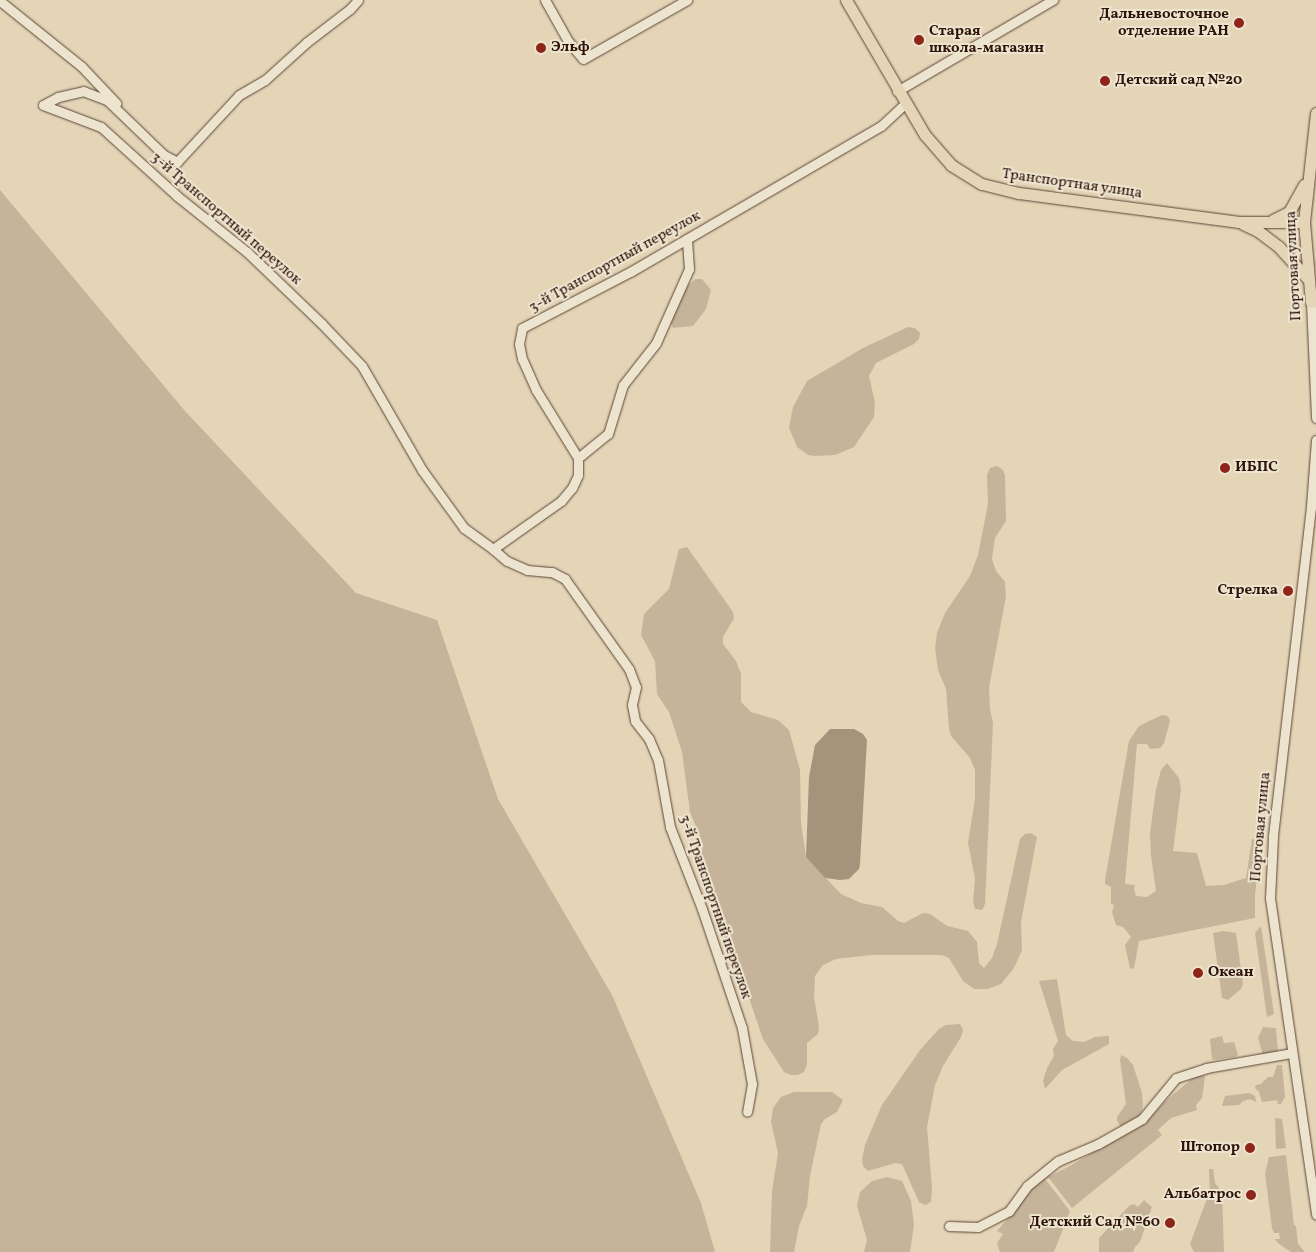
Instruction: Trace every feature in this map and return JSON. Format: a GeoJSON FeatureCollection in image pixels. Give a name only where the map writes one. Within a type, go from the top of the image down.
{"type":"FeatureCollection","features":[{"type":"Feature","properties":{"kind":"main road","name":"Транспортная улица"},"geometry":{"type":"LineString","coordinates":[[846,0],[897,91],[925,136],[942,156],[972,178],[992,187],[1019,193],[1239,222],[1304,222]]}},
{"type":"Feature","properties":{"kind":"main road","name":"Портовая улица"},"geometry":{"type":"LineString","coordinates":[[1314,301],[1304,222],[1316,113]]}},
{"type":"Feature","properties":{"kind":"main road"},"geometry":{"type":"LineString","coordinates":[[1265,222],[1281,217],[1292,209],[1302,193],[1310,170]]}},
{"type":"Feature","properties":{"kind":"main road","name":"Транспортная улица"},"geometry":{"type":"LineString","coordinates":[[1239,222],[1258,231],[1278,246],[1312,281]]}},
{"type":"Feature","properties":{"kind":"main road"},"geometry":{"type":"LineString","coordinates":[[1306,246],[1316,269]]}},
{"type":"Feature","properties":{"kind":"street"},"geometry":{"type":"LineString","coordinates":[[0,1],[82,67],[116,102],[122,114],[164,155],[178,162],[239,95],[265,80],[358,0]]}},
{"type":"Feature","properties":{"kind":"street"},"geometry":{"type":"LineString","coordinates":[[545,0],[568,41],[583,58],[687,0]]}},
{"type":"Feature","properties":{"kind":"street"},"geometry":{"type":"LineString","coordinates":[[897,91],[1053,0]]}},
{"type":"Feature","properties":{"kind":"street","name":"3-й Транспортный переулок"},"geometry":{"type":"LineString","coordinates":[[122,114],[107,100],[84,91],[58,97],[43,105],[101,127],[177,196],[246,252],[316,318],[362,366],[422,470],[464,528],[507,561],[527,570],[552,572],[565,578],[629,669],[636,687],[632,705],[635,721],[648,739],[658,760],[670,827],[702,909],[742,1028],[752,1084],[747,1112]]}},
{"type":"Feature","properties":{"kind":"street","name":"3-й Транспортный переулок"},"geometry":{"type":"LineString","coordinates":[[578,458],[536,390],[522,359],[519,344],[522,328],[630,272],[881,126],[905,104]]}},
{"type":"Feature","properties":{"kind":"street"},"geometry":{"type":"LineString","coordinates":[[493,549],[561,501],[572,488],[578,475],[578,458],[608,434],[623,385],[656,343],[689,269],[687,239]]}},
{"type":"Feature","properties":{"kind":"street","name":"Портовая улица"},"geometry":{"type":"LineString","coordinates":[[1314,301],[1316,418]]}},
{"type":"Feature","properties":{"kind":"street","name":"Портовая улица"},"geometry":{"type":"LineString","coordinates":[[1316,440],[1315,487],[1271,852],[1271,917],[1316,1215]]}},
{"type":"Feature","properties":{"kind":"street"},"geometry":{"type":"LineString","coordinates":[[950,1226],[978,1227],[1009,1211],[1027,1186],[1058,1161],[1098,1144],[1142,1119],[1176,1078],[1206,1068],[1291,1052]]}},
{"type":"Feature","properties":{"kind":"shaded area"},"geometry":{"type":"Polygon","coordinates":[[[0,190],[185,411],[356,593],[437,620],[498,799],[612,995],[701,1203],[715,1252],[0,1252],[0,190]]]}},
{"type":"Feature","properties":{"kind":"shaded area"},"geometry":{"type":"Polygon","coordinates":[[[695,279],[702,279],[711,290],[706,309],[693,326],[673,328],[670,322],[685,289],[695,279]]]}},
{"type":"Feature","properties":{"kind":"shaded area"},"geometry":{"type":"Polygon","coordinates":[[[908,327],[915,328],[920,333],[919,339],[914,344],[876,363],[869,376],[875,403],[874,417],[854,447],[835,455],[815,456],[808,455],[797,447],[789,428],[793,407],[807,381],[863,348],[908,327]]]}},
{"type":"Feature","properties":{"kind":"shaded area"},"geometry":{"type":"Polygon","coordinates":[[[997,466],[1003,470],[1005,476],[1006,521],[995,538],[992,559],[996,571],[1005,582],[1006,596],[989,688],[993,723],[985,904],[982,910],[975,909],[973,901],[975,879],[968,843],[975,799],[975,770],[970,758],[951,736],[946,689],[938,670],[935,648],[937,633],[945,613],[970,576],[978,555],[988,504],[987,475],[990,468],[997,466]]]}},
{"type":"Feature","properties":{"kind":"shaded area"},"geometry":{"type":"Polygon","coordinates":[[[687,547],[733,612],[734,618],[723,637],[723,644],[736,661],[741,674],[741,702],[751,712],[778,720],[789,730],[800,770],[801,823],[806,857],[841,894],[861,903],[882,907],[898,921],[904,923],[923,913],[930,914],[947,926],[968,931],[977,942],[979,963],[984,968],[992,958],[997,944],[1020,839],[1025,834],[1031,833],[1037,837],[1021,922],[1022,950],[1014,968],[1001,984],[988,989],[974,989],[963,981],[949,958],[942,955],[871,955],[836,959],[823,965],[815,976],[814,997],[819,1027],[818,1034],[807,1043],[807,1064],[804,1072],[798,1075],[784,1072],[763,1039],[749,998],[730,957],[714,898],[704,872],[701,859],[703,844],[690,812],[682,752],[669,712],[657,694],[655,661],[641,635],[644,614],[669,589],[679,549],[687,547]]]}},
{"type":"Feature","properties":{"kind":"shaded area"},"geometry":{"type":"Polygon","coordinates":[[[1162,715],[1168,716],[1170,721],[1164,743],[1160,748],[1150,749],[1147,744],[1137,744],[1125,884],[1135,885],[1136,896],[1147,897],[1156,891],[1150,833],[1156,789],[1161,770],[1167,763],[1179,778],[1181,789],[1173,851],[1197,853],[1206,886],[1224,885],[1246,878],[1252,839],[1261,840],[1255,895],[1255,918],[1139,941],[1134,968],[1130,969],[1125,945],[1131,937],[1123,927],[1116,925],[1112,912],[1114,905],[1111,904],[1111,887],[1105,884],[1105,880],[1129,741],[1139,726],[1162,715]]]}},
{"type":"Feature","properties":{"kind":"shaded area"},"geometry":{"type":"Polygon","coordinates":[[[830,729],[854,729],[863,734],[867,740],[860,864],[859,869],[849,879],[840,880],[825,878],[806,857],[809,777],[815,745],[830,729]]]}},
{"type":"Feature","properties":{"kind":"shaded area"},"geometry":{"type":"Polygon","coordinates":[[[1261,926],[1274,1014],[1267,1017],[1255,933],[1261,926]]]}},
{"type":"Feature","properties":{"kind":"shaded area"},"geometry":{"type":"Polygon","coordinates":[[[1223,931],[1236,933],[1243,984],[1241,989],[1228,1000],[1222,998],[1213,933],[1223,931]]]}},
{"type":"Feature","properties":{"kind":"shaded area"},"geometry":{"type":"Polygon","coordinates":[[[1057,979],[1066,1035],[1073,1041],[1084,1042],[1095,1037],[1109,1036],[1109,1044],[1062,1070],[1045,1089],[1043,1081],[1047,1068],[1054,1056],[1053,1049],[1058,1041],[1039,981],[1057,979]]]}},
{"type":"Feature","properties":{"kind":"shaded area"},"geometry":{"type":"Polygon","coordinates":[[[960,1024],[963,1030],[961,1037],[943,1066],[935,1085],[927,1127],[932,1188],[931,1202],[925,1205],[919,1202],[902,1164],[895,1163],[868,1171],[863,1166],[862,1159],[865,1145],[882,1105],[920,1050],[939,1029],[946,1025],[960,1024]]]}},
{"type":"Feature","properties":{"kind":"shaded area"},"geometry":{"type":"Polygon","coordinates":[[[1263,1027],[1276,1028],[1278,1053],[1263,1055],[1258,1038],[1263,1027]]]}},
{"type":"Feature","properties":{"kind":"shaded area"},"geometry":{"type":"Polygon","coordinates":[[[1222,1036],[1224,1043],[1234,1042],[1238,1055],[1236,1057],[1214,1060],[1212,1059],[1210,1039],[1222,1036]]]}},
{"type":"Feature","properties":{"kind":"shaded area"},"geometry":{"type":"Polygon","coordinates":[[[1121,1055],[1127,1058],[1133,1065],[1142,1093],[1143,1107],[1140,1115],[1121,1127],[1117,1117],[1126,1104],[1120,1060],[1121,1055]]]}},
{"type":"Feature","properties":{"kind":"shaded area"},"geometry":{"type":"Polygon","coordinates":[[[1277,1065],[1282,1065],[1285,1097],[1281,1104],[1278,1104],[1277,1100],[1262,1102],[1259,1092],[1255,1088],[1256,1085],[1261,1084],[1268,1077],[1273,1077],[1277,1065]]]}},
{"type":"Feature","properties":{"kind":"shaded area"},"geometry":{"type":"Polygon","coordinates":[[[1195,1076],[1205,1076],[1202,1098],[1196,1105],[1197,1110],[1171,1118],[1158,1130],[1162,1135],[1072,1208],[1049,1178],[1045,1179],[1070,1211],[1054,1252],[1000,1252],[997,1243],[1003,1234],[997,1231],[1038,1182],[1070,1166],[1147,1120],[1195,1076]]]}},
{"type":"Feature","properties":{"kind":"shaded area"},"geometry":{"type":"Polygon","coordinates":[[[794,1092],[832,1092],[843,1100],[837,1112],[825,1119],[821,1124],[810,1176],[807,1206],[799,1226],[794,1252],[770,1252],[772,1191],[778,1153],[771,1122],[773,1108],[781,1097],[794,1092]]]}},
{"type":"Feature","properties":{"kind":"shaded area"},"geometry":{"type":"Polygon","coordinates":[[[1249,1093],[1255,1096],[1256,1102],[1250,1099],[1243,1101],[1239,1105],[1222,1106],[1225,1096],[1249,1093]]]}},
{"type":"Feature","properties":{"kind":"shaded area"},"geometry":{"type":"Polygon","coordinates":[[[1275,1118],[1282,1119],[1286,1148],[1276,1149],[1275,1118]]]}},
{"type":"Feature","properties":{"kind":"shaded area"},"geometry":{"type":"Polygon","coordinates":[[[1286,1155],[1294,1225],[1296,1226],[1298,1244],[1305,1252],[1291,1252],[1278,1243],[1275,1239],[1280,1239],[1279,1233],[1274,1233],[1272,1228],[1265,1174],[1269,1157],[1286,1155]]]}},
{"type":"Feature","properties":{"kind":"shaded area"},"geometry":{"type":"Polygon","coordinates":[[[1209,1169],[1213,1169],[1215,1183],[1222,1192],[1224,1252],[1194,1252],[1190,1244],[1208,1196],[1210,1199],[1209,1169]]]}},
{"type":"Feature","properties":{"kind":"shaded area"},"geometry":{"type":"Polygon","coordinates":[[[887,1177],[902,1181],[911,1201],[914,1225],[910,1252],[864,1252],[867,1240],[857,1206],[860,1192],[872,1181],[887,1177]]]}},
{"type":"Feature","properties":{"kind":"shaded area"},"geometry":{"type":"Polygon","coordinates":[[[1144,1200],[1152,1207],[1140,1242],[1133,1252],[1099,1252],[1099,1238],[1129,1206],[1134,1204],[1138,1207],[1144,1200]]]}},
{"type":"Feature","properties":{"kind":"place","name":"Дальневосточное отделение РАН"},"geometry":{"type":"Point","coordinates":[1239,23]}},
{"type":"Feature","properties":{"kind":"place","name":"Старая школа-магазин"},"geometry":{"type":"Point","coordinates":[919,40]}},
{"type":"Feature","properties":{"kind":"place","name":"Эльф"},"geometry":{"type":"Point","coordinates":[541,48]}},
{"type":"Feature","properties":{"kind":"place","name":"Детский сад №20"},"geometry":{"type":"Point","coordinates":[1105,81]}},
{"type":"Feature","properties":{"kind":"place","name":"ИБПС"},"geometry":{"type":"Point","coordinates":[1225,468]}},
{"type":"Feature","properties":{"kind":"place","name":"Стрелка"},"geometry":{"type":"Point","coordinates":[1288,591]}},
{"type":"Feature","properties":{"kind":"place","name":"Океан"},"geometry":{"type":"Point","coordinates":[1198,973]}},
{"type":"Feature","properties":{"kind":"place","name":"Штопор"},"geometry":{"type":"Point","coordinates":[1250,1148]}},
{"type":"Feature","properties":{"kind":"place","name":"Альбатрос"},"geometry":{"type":"Point","coordinates":[1251,1195]}},
{"type":"Feature","properties":{"kind":"place","name":"Детский Сад №60"},"geometry":{"type":"Point","coordinates":[1170,1223]}}]}
